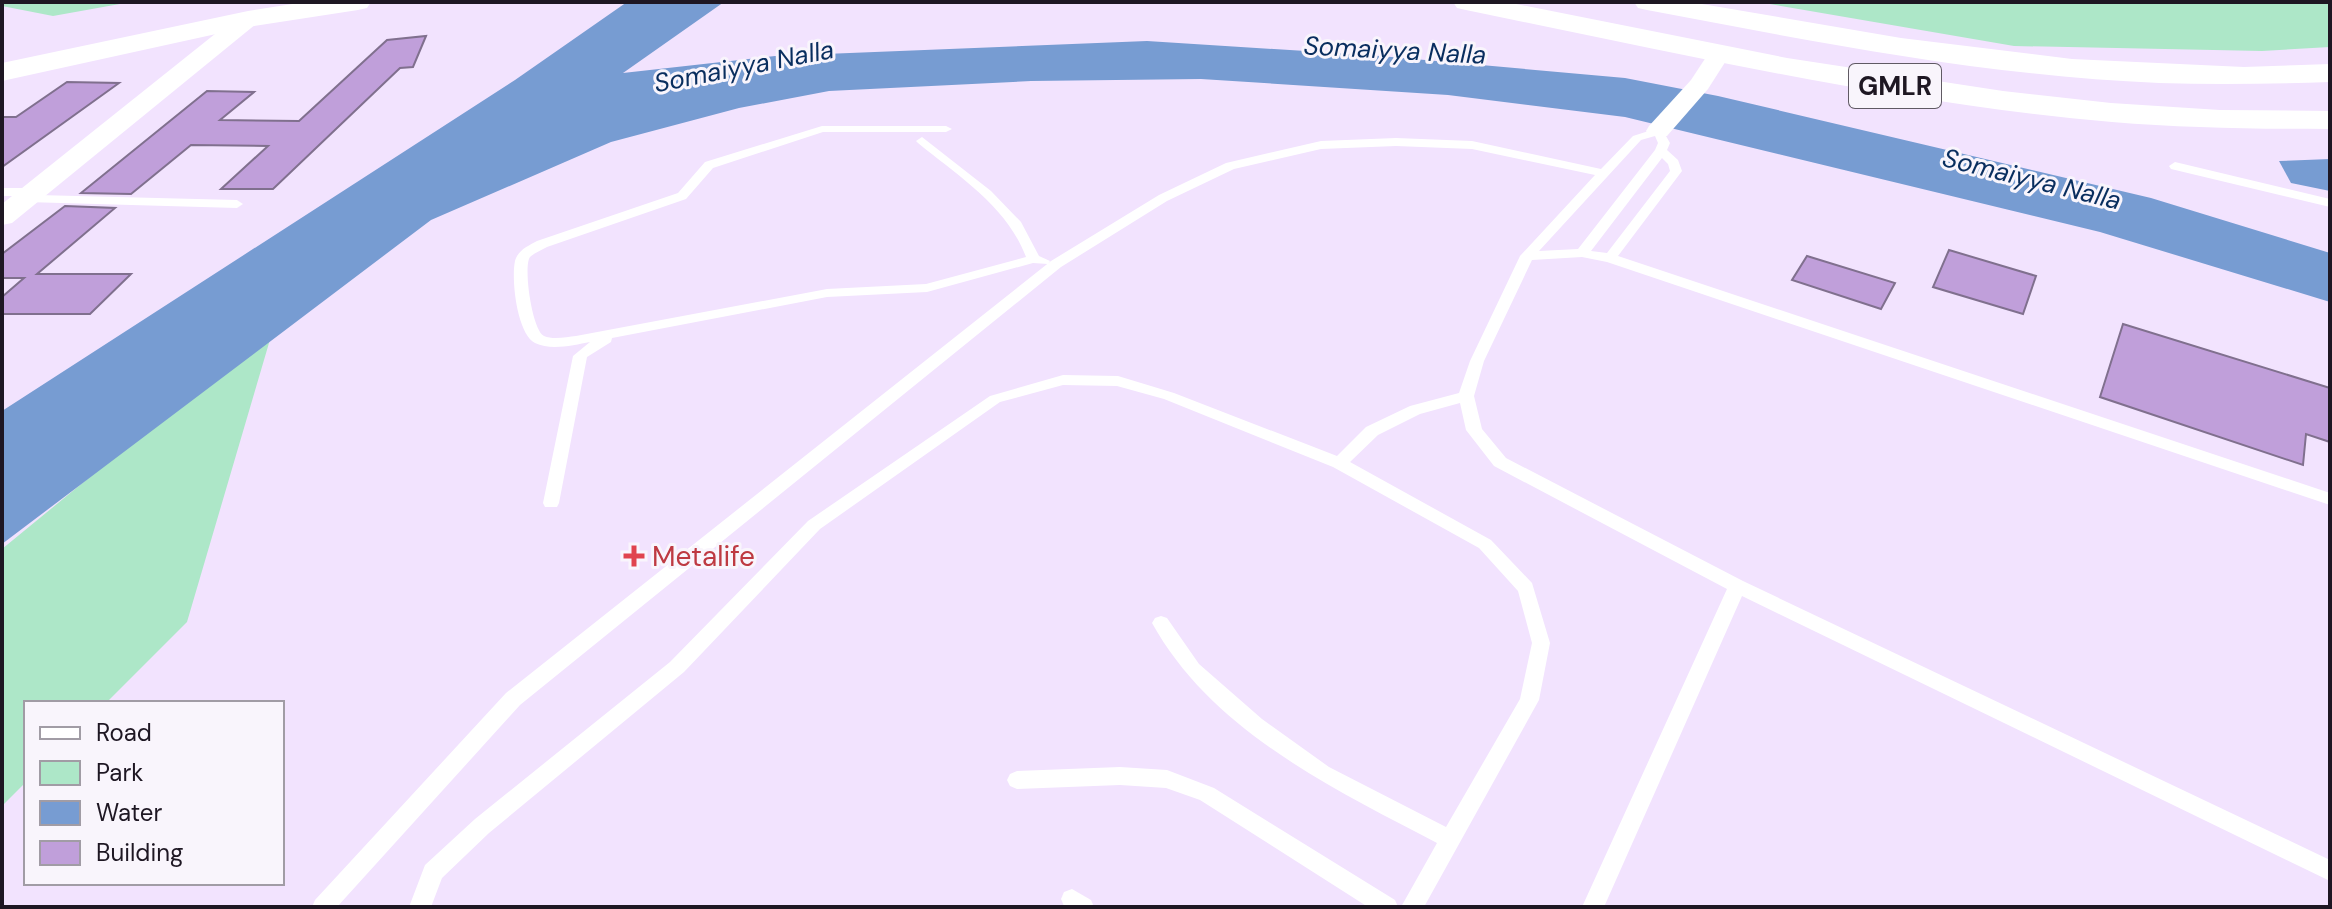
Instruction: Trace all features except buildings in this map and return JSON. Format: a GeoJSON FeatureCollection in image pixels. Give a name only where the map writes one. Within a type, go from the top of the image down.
{"type":"FeatureCollection","features":[{"type":"Feature","properties":{"kind":"highway"},"geometry":{"type":"LineString","coordinates":[[2,46],[205,2]]}},
{"type":"Feature","properties":{"kind":"highway"},"geometry":{"type":"LineString","coordinates":[[2,72],[248,19],[358,2]]}},
{"type":"Feature","properties":{"kind":"highway","name":"GMLR"},"geometry":{"type":"LineString","coordinates":[[1466,2],[1903,87],[2058,108],[2215,118],[2330,120]]}},
{"type":"Feature","properties":{"kind":"highway"},"geometry":{"type":"LineString","coordinates":[[1573,2],[1653,10],[1827,52],[2043,82],[2203,92],[2330,92]]}},
{"type":"Feature","properties":{"kind":"highway","name":"GMLR"},"geometry":{"type":"LineString","coordinates":[[1653,10],[2034,65],[2243,76],[2330,73]]}},
{"type":"Feature","properties":{"kind":"street"},"geometry":{"type":"LineString","coordinates":[[2,217],[248,19]]}},
{"type":"Feature","properties":{"kind":"street"},"geometry":{"type":"LineString","coordinates":[[1660,136],[1720,53]]}},
{"type":"Feature","properties":{"kind":"lane"},"geometry":{"type":"LineString","coordinates":[[946,129],[841,128],[812,132],[709,165],[698,172],[693,186],[682,196],[542,244],[525,254],[521,263],[527,328],[537,338],[556,342],[827,293],[927,288],[1033,259],[1056,264]]}},
{"type":"Feature","properties":{"kind":"lane"},"geometry":{"type":"LineString","coordinates":[[1660,136],[1637,138],[1527,256],[1477,361],[1466,396],[1474,430],[1500,462],[1737,586],[2330,871]]}},
{"type":"Feature","properties":{"kind":"lane"},"geometry":{"type":"LineString","coordinates":[[1582,253],[1660,136]]}},
{"type":"Feature","properties":{"kind":"lane"},"geometry":{"type":"LineString","coordinates":[[1610,258],[1676,171],[1660,136]]}},
{"type":"Feature","properties":{"kind":"lane"},"geometry":{"type":"LineString","coordinates":[[922,141],[999,205],[1030,244],[1033,259]]}},
{"type":"Feature","properties":{"kind":"lane"},"geometry":{"type":"LineString","coordinates":[[323,907],[513,699],[1056,264],[1163,198],[1230,166],[1321,145],[1396,142],[1472,145],[1606,174]]}},
{"type":"Feature","properties":{"kind":"lane"},"geometry":{"type":"LineString","coordinates":[[2175,166],[2330,203]]}},
{"type":"Feature","properties":{"kind":"lane"},"geometry":{"type":"LineString","coordinates":[[2,192],[237,204]]}},
{"type":"Feature","properties":{"kind":"lane"},"geometry":{"type":"LineString","coordinates":[[1527,256],[1582,253],[1610,258],[2330,499]]}},
{"type":"Feature","properties":{"kind":"lane"},"geometry":{"type":"LineString","coordinates":[[551,503],[580,356],[594,344],[626,331]]}},
{"type":"Feature","properties":{"kind":"lane"},"geometry":{"type":"LineString","coordinates":[[420,907],[433,872],[482,826],[677,667],[814,525],[995,399],[1063,380],[1118,381],[1169,396],[1339,463],[1485,544],[1526,588],[1541,643],[1529,700],[1412,907]]}},
{"type":"Feature","properties":{"kind":"lane"},"geometry":{"type":"LineString","coordinates":[[1339,463],[1372,431],[1415,410],[1466,396]]}},
{"type":"Feature","properties":{"kind":"lane"},"geometry":{"type":"LineString","coordinates":[[1593,907],[1737,586]]}},
{"type":"Feature","properties":{"kind":"lane"},"geometry":{"type":"LineString","coordinates":[[1161,623],[1192,669],[1255,725],[1322,773],[1450,839]]}},
{"type":"Feature","properties":{"kind":"lane"},"geometry":{"type":"LineString","coordinates":[[1017,780],[1120,776],[1167,779],[1207,794],[1387,907]]}},
{"type":"Feature","properties":{"kind":"green space"},"geometry":{"type":"Polygon","coordinates":[[[2,2],[131,2],[53,16],[2,6],[2,2]]]}},
{"type":"Feature","properties":{"kind":"green space"},"geometry":{"type":"Polygon","coordinates":[[[1758,2],[2330,2],[2330,47],[2262,51],[2014,46],[1758,2]]]}},
{"type":"Feature","properties":{"kind":"green space"},"geometry":{"type":"Polygon","coordinates":[[[274,326],[187,622],[108,701],[24,701],[24,784],[2,806],[2,549],[274,326]]]}},
{"type":"Feature","properties":{"kind":"water","name":"Somaiyya Nalla"},"geometry":{"type":"Polygon","coordinates":[[[627,2],[724,2],[623,73],[775,56],[1147,41],[1369,55],[1625,78],[1718,96],[2151,198],[2330,253],[2330,302],[2100,232],[1625,117],[1448,95],[1201,79],[1031,81],[829,91],[739,108],[611,142],[431,220],[2,544],[2,411],[515,80],[627,2]]]}},
{"type":"Feature","properties":{"kind":"water"},"geometry":{"type":"Polygon","coordinates":[[[2330,159],[2330,191],[2291,183],[2279,161],[2330,159]]]}},
{"type":"Feature","properties":{"kind":"place","name":"Metalife"},"geometry":{"type":"Point","coordinates":[634,556]}}]}
